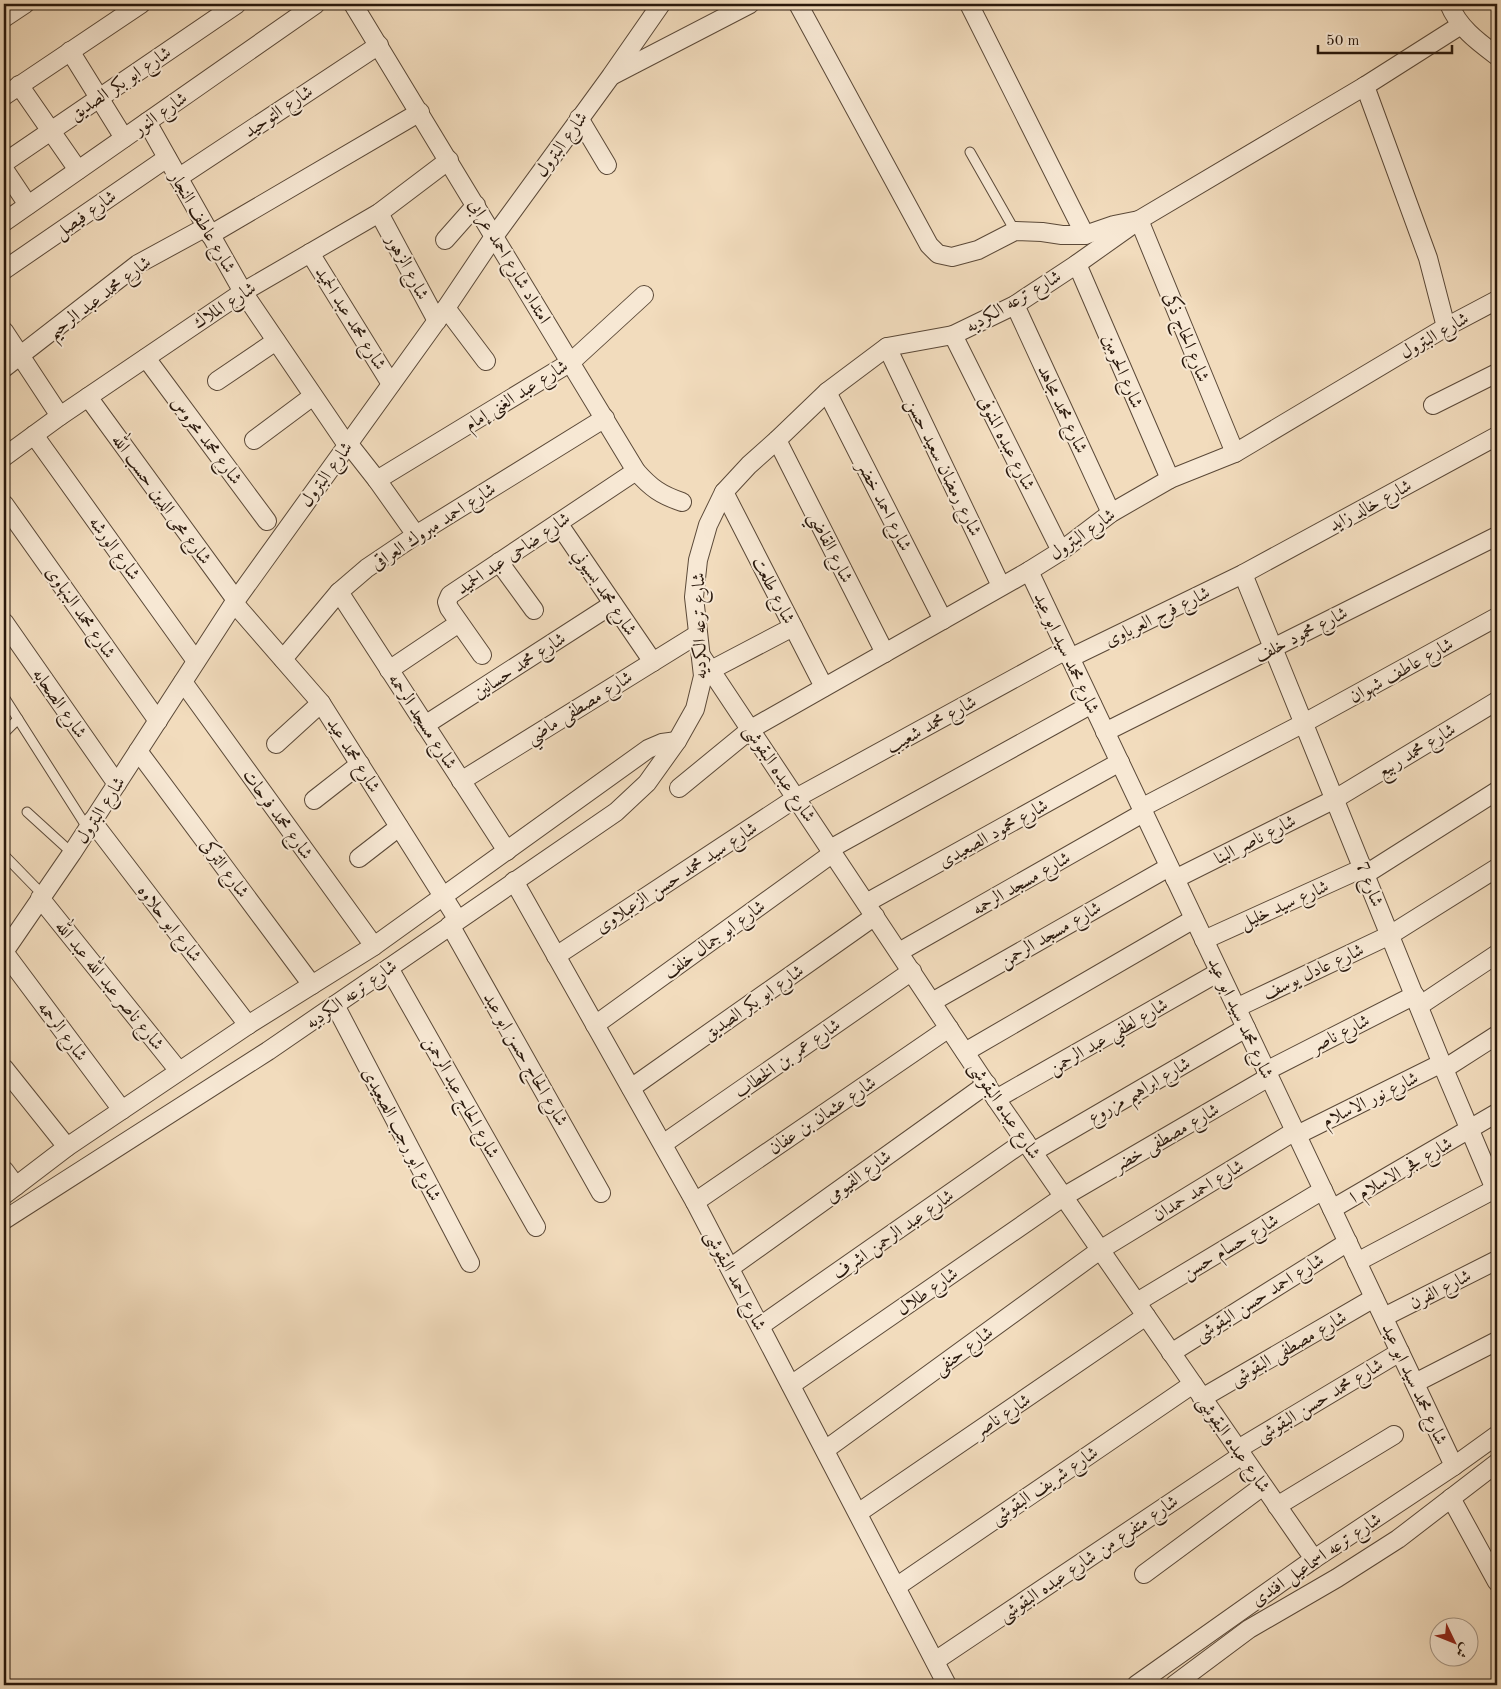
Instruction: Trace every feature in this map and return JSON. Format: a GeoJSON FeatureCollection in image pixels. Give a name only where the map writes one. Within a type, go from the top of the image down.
{"type":"FeatureCollection","features":[{"type":"Feature","properties":{"kind":"street"},"geometry":{"type":"LineString","coordinates":[[4,18],[25,4]]}},
{"type":"Feature","properties":{"kind":"street"},"geometry":{"type":"LineString","coordinates":[[4,96],[141,4]]}},
{"type":"Feature","properties":{"kind":"street","name":"شارع ابو بكر الصديق"},"geometry":{"type":"LineString","coordinates":[[4,163],[237,4]]}},
{"type":"Feature","properties":{"kind":"street","name":"امتداد شارع احمد عرابى"},"geometry":{"type":"LineString","coordinates":[[354,4],[636,471],[649,485],[664,496],[682,502]]}},
{"type":"Feature","properties":{"kind":"street","name":"شارع البترول"},"geometry":{"type":"LineString","coordinates":[[6,945],[72,853],[235,602],[661,4]]}},
{"type":"Feature","properties":{"kind":"street"},"geometry":{"type":"LineString","coordinates":[[611,76],[750,4]]}},
{"type":"Feature","properties":{"kind":"street"},"geometry":{"type":"LineString","coordinates":[[798,4],[929,245],[938,254],[952,257],[978,250],[1016,231],[1085,236],[1114,225],[1140,220]]}},
{"type":"Feature","properties":{"kind":"street"},"geometry":{"type":"LineString","coordinates":[[969,4],[1085,236]]}},
{"type":"Feature","properties":{"kind":"street"},"geometry":{"type":"LineString","coordinates":[[1449,4],[1461,25],[1497,56]]}},
{"type":"Feature","properties":{"kind":"street","name":"شارع النور"},"geometry":{"type":"LineString","coordinates":[[4,222],[309,6]]}},
{"type":"Feature","properties":{"kind":"street","name":"شارع ترعه الكرديه"},"geometry":{"type":"LineString","coordinates":[[4,1220],[268,1051],[616,812],[647,783],[677,741],[695,709],[703,676],[706,663],[698,634],[694,597],[698,560],[708,525],[724,492],[749,465],[827,392],[886,347],[953,335],[1015,305],[1140,220],[1365,86],[1461,25]]}},
{"type":"Feature","properties":{"kind":"street","name":"شارع التوحيد"},"geometry":{"type":"LineString","coordinates":[[178,178],[378,45]]}},
{"type":"Feature","properties":{"kind":"street"},"geometry":{"type":"LineString","coordinates":[[70,51],[124,138]]}},
{"type":"Feature","properties":{"kind":"street"},"geometry":{"type":"LineString","coordinates":[[19,85],[78,170]]}},
{"type":"Feature","properties":{"kind":"street"},"geometry":{"type":"LineString","coordinates":[[1365,86],[1428,258],[1446,327]]}},
{"type":"Feature","properties":{"kind":"street"},"geometry":{"type":"LineString","coordinates":[[208,231],[420,112]]}},
{"type":"Feature","properties":{"kind":"street"},"geometry":{"type":"LineString","coordinates":[[579,118],[607,165]]}},
{"type":"Feature","properties":{"kind":"street","name":"شارع عاطف النجار"},"geometry":{"type":"LineString","coordinates":[[146,122],[243,292],[347,444],[377,480],[416,535]]}},
{"type":"Feature","properties":{"kind":"street","name":"شارع فيصل"},"geometry":{"type":"LineString","coordinates":[[4,270],[166,158]]}},
{"type":"Feature","properties":{"kind":"street","name":"شارع الملاك"},"geometry":{"type":"LineString","coordinates":[[4,457],[60,416],[243,292],[379,213],[449,160]]}},
{"type":"Feature","properties":{"kind":"street"},"geometry":{"type":"LineString","coordinates":[[4,169],[28,205]]}},
{"type":"Feature","properties":{"kind":"street"},"geometry":{"type":"LineString","coordinates":[[445,240],[476,204]]}},
{"type":"Feature","properties":{"kind":"street","name":"شارع الزهور"},"geometry":{"type":"LineString","coordinates":[[379,213],[441,315],[486,361]]}},
{"type":"Feature","properties":{"kind":"street","name":"شارع الحاج ذكى"},"geometry":{"type":"LineString","coordinates":[[1140,220],[1235,453]]}},
{"type":"Feature","properties":{"kind":"street","name":"شارع محمد عبد الرحيم"},"geometry":{"type":"LineString","coordinates":[[4,368],[138,264],[208,231]]}},
{"type":"Feature","properties":{"kind":"street","name":"شارع محمد عبد الحميد"},"geometry":{"type":"LineString","coordinates":[[310,253],[391,384]]}},
{"type":"Feature","properties":{"kind":"street","name":"شارع الحرمين"},"geometry":{"type":"LineString","coordinates":[[1077,264],[1170,479]]}},
{"type":"Feature","properties":{"kind":"street","name":"شارع عبد الغنى إمام"},"geometry":{"type":"LineString","coordinates":[[377,480],[571,362],[644,295]]}},
{"type":"Feature","properties":{"kind":"street","name":"شارع البترول"},"geometry":{"type":"LineString","coordinates":[[680,788],[751,729],[1028,571],[1061,551],[1111,513],[1170,479],[1235,453],[1446,327],[1497,300]]}},
{"type":"Feature","properties":{"kind":"street","name":"شارع محمد مجاهد"},"geometry":{"type":"LineString","coordinates":[[1015,305],[1111,513]]}},
{"type":"Feature","properties":{"kind":"street"},"geometry":{"type":"LineString","coordinates":[[4,331],[60,416]]}},
{"type":"Feature","properties":{"kind":"street","name":"شارع عبده المنوفى"},"geometry":{"type":"LineString","coordinates":[[953,335],[1061,551]]}},
{"type":"Feature","properties":{"kind":"street"},"geometry":{"type":"LineString","coordinates":[[217,381],[276,341]]}},
{"type":"Feature","properties":{"kind":"street","name":"شارع رمضان سعيد حسن"},"geometry":{"type":"LineString","coordinates":[[886,347],[1001,586]]}},
{"type":"Feature","properties":{"kind":"street","name":"شارع محمد محروس"},"geometry":{"type":"LineString","coordinates":[[146,358],[267,522]]}},
{"type":"Feature","properties":{"kind":"street"},"geometry":{"type":"LineString","coordinates":[[1434,405],[1497,373]]}},
{"type":"Feature","properties":{"kind":"street","name":"شارع احمد خضر"},"geometry":{"type":"LineString","coordinates":[[827,392],[943,620]]}},
{"type":"Feature","properties":{"kind":"street"},"geometry":{"type":"LineString","coordinates":[[254,440],[313,396]]}},
{"type":"Feature","properties":{"kind":"street","name":"شارع محى الدين حسب الله"},"geometry":{"type":"LineString","coordinates":[[88,397],[235,602]]}},
{"type":"Feature","properties":{"kind":"street","name":"شارع احمد مبروك العراقى"},"geometry":{"type":"LineString","coordinates":[[283,659],[338,592],[367,568],[416,535],[604,418]]}},
{"type":"Feature","properties":{"kind":"street","name":"شارع الورشه"},"geometry":{"type":"LineString","coordinates":[[34,435],[196,661]]}},
{"type":"Feature","properties":{"kind":"street","name":"شارع خالد زايد"},"geometry":{"type":"LineString","coordinates":[[1243,574],[1497,436]]}},
{"type":"Feature","properties":{"kind":"street","name":"شارع القاضي"},"geometry":{"type":"LineString","coordinates":[[777,440],[885,653]]}},
{"type":"Feature","properties":{"kind":"street","name":"شارع ضاحى عبد الحميد"},"geometry":{"type":"LineString","coordinates":[[482,655],[449,608],[448,598],[450,595],[636,471]]}},
{"type":"Feature","properties":{"kind":"street","name":"شارع طلعت"},"geometry":{"type":"LineString","coordinates":[[724,492],[824,687]]}},
{"type":"Feature","properties":{"kind":"street","name":"شارع محمد البنهاوى"},"geometry":{"type":"LineString","coordinates":[[4,504],[158,721]]}},
{"type":"Feature","properties":{"kind":"street","name":"شارع محمد بسيوني"},"geometry":{"type":"LineString","coordinates":[[558,523],[653,662]]}},
{"type":"Feature","properties":{"kind":"street","name":"شارع محمود خلف"},"geometry":{"type":"LineString","coordinates":[[1105,732],[1497,536]]}},
{"type":"Feature","properties":{"kind":"street"},"geometry":{"type":"LineString","coordinates":[[499,562],[534,610]]}},
{"type":"Feature","properties":{"kind":"street","name":"شارع محمد سيد ابو عيد"},"geometry":{"type":"LineString","coordinates":[[1028,571],[1454,1466]]}},
{"type":"Feature","properties":{"kind":"street","name":"شارع 7"},"geometry":{"type":"LineString","coordinates":[[1243,574],[1443,1066],[1496,1187]]}},
{"type":"Feature","properties":{"kind":"street","name":"شارع فرج العرباوى"},"geometry":{"type":"LineString","coordinates":[[1068,654],[1243,574]]}},
{"type":"Feature","properties":{"kind":"street","name":"شارع مسجد الرحمه"},"geometry":{"type":"LineString","coordinates":[[338,592],[507,851]]}},
{"type":"Feature","properties":{"kind":"street","name":"شارع محمد عيد"},"geometry":{"type":"LineString","coordinates":[[235,602],[322,703],[443,897],[454,923]]}},
{"type":"Feature","properties":{"kind":"street","name":"شارع محمد حسانين"},"geometry":{"type":"LineString","coordinates":[[425,725],[613,604]]}},
{"type":"Feature","properties":{"kind":"street","name":"شارع عاطف شهوان"},"geometry":{"type":"LineString","coordinates":[[1304,723],[1497,617]]}},
{"type":"Feature","properties":{"kind":"street","name":"شارع الصحابه"},"geometry":{"type":"LineString","coordinates":[[4,622],[117,784]]}},
{"type":"Feature","properties":{"kind":"street"},"geometry":{"type":"LineString","coordinates":[[389,670],[460,623]]}},
{"type":"Feature","properties":{"kind":"street"},"geometry":{"type":"LineString","coordinates":[[706,663],[793,627]]}},
{"type":"Feature","properties":{"kind":"street","name":"شارع مصطفى ماضي"},"geometry":{"type":"LineString","coordinates":[[461,781],[698,634]]}},
{"type":"Feature","properties":{"kind":"street","name":"شارع محمد شعيب"},"geometry":{"type":"LineString","coordinates":[[796,798],[1068,654]]}},
{"type":"Feature","properties":{"kind":"street","name":"شارع عبده البقوشى"},"geometry":{"type":"LineString","coordinates":[[706,663],[996,1099],[1314,1559]]}},
{"type":"Feature","properties":{"kind":"street","name":"شارع محمد فرحات"},"geometry":{"type":"LineString","coordinates":[[183,682],[374,946]]}},
{"type":"Feature","properties":{"kind":"street","name":"شارع محمد ربيع"},"geometry":{"type":"LineString","coordinates":[[1335,799],[1497,701]]}},
{"type":"Feature","properties":{"kind":"street"},"geometry":{"type":"LineString","coordinates":[[276,744],[322,703]]}},
{"type":"Feature","properties":{"kind":"street","name":"شارع ابو جمال خلف"},"geometry":{"type":"LineString","coordinates":[[595,1025],[832,851],[1092,704]]}},
{"type":"Feature","properties":{"kind":"street","name":"شارع مسجد الرحمه"},"geometry":{"type":"LineString","coordinates":[[899,952],[1142,811],[1304,723]]}},
{"type":"Feature","properties":{"kind":"street","name":"شارع ترعه الكرديه"},"geometry":{"type":"LineString","coordinates":[[10,1190],[67,1148],[179,1071],[374,946],[648,749],[662,743],[677,741]]}},
{"type":"Feature","properties":{"kind":"street","name":"شارع التركى"},"geometry":{"type":"LineString","coordinates":[[138,751],[312,985]]}},
{"type":"Feature","properties":{"kind":"street","name":"شارع محمود الصعيدى"},"geometry":{"type":"LineString","coordinates":[[870,910],[1120,762]]}},
{"type":"Feature","properties":{"kind":"street"},"geometry":{"type":"LineString","coordinates":[[314,800],[360,764]]}},
{"type":"Feature","properties":{"kind":"street","name":"شارع سيد خليل"},"geometry":{"type":"LineString","coordinates":[[1204,940],[1364,871],[1497,791]]}},
{"type":"Feature","properties":{"kind":"street","name":"شارع سيد محمد حسن الزعبلاوى"},"geometry":{"type":"LineString","coordinates":[[556,956],[796,798]]}},
{"type":"Feature","properties":{"kind":"street","name":"شارع ناصر البنا"},"geometry":{"type":"LineString","coordinates":[[1172,873],[1335,799]]}},
{"type":"Feature","properties":{"kind":"street","name":"شارع ابو حلاوه"},"geometry":{"type":"LineString","coordinates":[[90,825],[248,1025]]}},
{"type":"Feature","properties":{"kind":"street"},"geometry":{"type":"LineString","coordinates":[[358,858],[399,827]]}},
{"type":"Feature","properties":{"kind":"street","name":"شارع عادل يوسف"},"geometry":{"type":"LineString","coordinates":[[1236,1008],[1390,935],[1497,868]]}},
{"type":"Feature","properties":{"kind":"street","name":"شارع مسجد الرحمن"},"geometry":{"type":"LineString","coordinates":[[932,1002],[1172,873]]}},
{"type":"Feature","properties":{"kind":"street","name":"شارع احمد البقوشى"},"geometry":{"type":"LineString","coordinates":[[514,881],[695,1202],[947,1685]]}},
{"type":"Feature","properties":{"kind":"street","name":"شارع ناصر عبد الله عبد الله"},"geometry":{"type":"LineString","coordinates":[[42,896],[179,1071]]}},
{"type":"Feature","properties":{"kind":"street","name":"شارع ابو بكر الصديق"},"geometry":{"type":"LineString","coordinates":[[631,1088],[870,910]]}},
{"type":"Feature","properties":{"kind":"street"},"geometry":{"type":"LineString","coordinates":[[965,1052],[1194,919]]}},
{"type":"Feature","properties":{"kind":"street","name":"شارع الحاج حسن ابو عبد"},"geometry":{"type":"LineString","coordinates":[[454,923],[602,1193]]}},
{"type":"Feature","properties":{"kind":"street","name":"شارع الرحمه"},"geometry":{"type":"LineString","coordinates":[[6,945],[122,1110]]}},
{"type":"Feature","properties":{"kind":"street","name":"شارع ناصر"},"geometry":{"type":"LineString","coordinates":[[1268,1074],[1417,1001],[1497,954]]}},
{"type":"Feature","properties":{"kind":"street","name":"شارع الحاج عبد الرحمن"},"geometry":{"type":"LineString","coordinates":[[389,968],[536,1227]]}},
{"type":"Feature","properties":{"kind":"street","name":"شارع عمر بن الخطاب"},"geometry":{"type":"LineString","coordinates":[[663,1144],[912,972]]}},
{"type":"Feature","properties":{"kind":"street","name":"شارع لطفي عبد الرحمن"},"geometry":{"type":"LineString","coordinates":[[996,1099],[1220,972]]}},
{"type":"Feature","properties":{"kind":"street","name":"شارع ابو رجب الصعيدى"},"geometry":{"type":"LineString","coordinates":[[335,1005],[470,1264]]}},
{"type":"Feature","properties":{"kind":"street","name":"شارع عثمان بن عفان"},"geometry":{"type":"LineString","coordinates":[[695,1202],[949,1028]]}},
{"type":"Feature","properties":{"kind":"street","name":"شارع ابراهيم مزروع"},"geometry":{"type":"LineString","coordinates":[[1029,1146],[1246,1028]]}},
{"type":"Feature","properties":{"kind":"street","name":"شارع نور الاسلام"},"geometry":{"type":"LineString","coordinates":[[1296,1133],[1443,1066],[1497,1035]]}},
{"type":"Feature","properties":{"kind":"street"},"geometry":{"type":"LineString","coordinates":[[4,1068],[67,1148]]}},
{"type":"Feature","properties":{"kind":"street","name":"شارع مصطفى خضر"},"geometry":{"type":"LineString","coordinates":[[1064,1196],[1268,1074]]}},
{"type":"Feature","properties":{"kind":"street","name":"شارع الفيومى"},"geometry":{"type":"LineString","coordinates":[[730,1268],[986,1084]]}},
{"type":"Feature","properties":{"kind":"street","name":"شارع فجر الاسلام ا"},"geometry":{"type":"LineString","coordinates":[[1332,1209],[1497,1113]]}},
{"type":"Feature","properties":{"kind":"street","name":"شارع احمد حمدان"},"geometry":{"type":"LineString","coordinates":[[1100,1250],[1296,1133]]}},
{"type":"Feature","properties":{"kind":"street","name":"شارع عبد الرحمن اشرف"},"geometry":{"type":"LineString","coordinates":[[760,1326],[1029,1146]]}},
{"type":"Feature","properties":{"kind":"street"},"geometry":{"type":"LineString","coordinates":[[4,1170],[10,1190]]}},
{"type":"Feature","properties":{"kind":"street"},"geometry":{"type":"LineString","coordinates":[[1357,1262],[1496,1187]]}},
{"type":"Feature","properties":{"kind":"street","name":"شارع حسام حسن"},"geometry":{"type":"LineString","coordinates":[[1141,1309],[1323,1190]]}},
{"type":"Feature","properties":{"kind":"street","name":"شارع طلال"},"geometry":{"type":"LineString","coordinates":[[791,1385],[1064,1196]]}},
{"type":"Feature","properties":{"kind":"street","name":"شارع احمد حسن البقوشى"},"geometry":{"type":"LineString","coordinates":[[1171,1352],[1348,1242]]}},
{"type":"Feature","properties":{"kind":"street","name":"شارع حنفى"},"geometry":{"type":"LineString","coordinates":[[825,1450],[1100,1250]]}},
{"type":"Feature","properties":{"kind":"street","name":"شارع الفرن"},"geometry":{"type":"LineString","coordinates":[[1384,1318],[1497,1260]]}},
{"type":"Feature","properties":{"kind":"street","name":"شارع مصطفى البقوشى"},"geometry":{"type":"LineString","coordinates":[[1198,1391],[1374,1298]]}},
{"type":"Feature","properties":{"kind":"street","name":"شارع ناصر"},"geometry":{"type":"LineString","coordinates":[[858,1513],[1141,1309]]}},
{"type":"Feature","properties":{"kind":"street"},"geometry":{"type":"LineString","coordinates":[[1415,1383],[1497,1340]]}},
{"type":"Feature","properties":{"kind":"street","name":"شارع محمد حسن البقوشى"},"geometry":{"type":"LineString","coordinates":[[1240,1452],[1400,1352]]}},
{"type":"Feature","properties":{"kind":"street","name":"شارع شريف البقوشى"},"geometry":{"type":"LineString","coordinates":[[896,1587],[1198,1391]]}},
{"type":"Feature","properties":{"kind":"street"},"geometry":{"type":"LineString","coordinates":[[1277,1506],[1394,1435]]}},
{"type":"Feature","properties":{"kind":"street","name":"شارع ترعه اسماعيل افندى"},"geometry":{"type":"LineString","coordinates":[[1136,1685],[1314,1559],[1454,1466],[1497,1435]]}},
{"type":"Feature","properties":{"kind":"street","name":"شارع متفرع من شارع عبده البقوشى"},"geometry":{"type":"LineString","coordinates":[[935,1661],[1240,1452]]}},
{"type":"Feature","properties":{"kind":"street","name":"شارع ترعه اسماعيل افندى"},"geometry":{"type":"LineString","coordinates":[[1174,1685],[1249,1629],[1337,1578],[1398,1539],[1497,1463]]}},
{"type":"Feature","properties":{"kind":"street"},"geometry":{"type":"LineString","coordinates":[[1144,1574],[1263,1486]]}},
{"type":"Feature","properties":{"kind":"street"},"geometry":{"type":"LineString","coordinates":[[1451,1498],[1497,1582]]}},
{"type":"Feature","properties":{"kind":"lane"},"geometry":{"type":"LineString","coordinates":[[970,152],[1016,231]]}},
{"type":"Feature","properties":{"kind":"lane"},"geometry":{"type":"LineString","coordinates":[[4,697],[90,825]]}},
{"type":"Feature","properties":{"kind":"lane"},"geometry":{"type":"LineString","coordinates":[[4,733],[18,719]]}},
{"type":"Feature","properties":{"kind":"lane"},"geometry":{"type":"LineString","coordinates":[[27,812],[72,853]]}},
{"type":"Feature","properties":{"kind":"lane"},"geometry":{"type":"LineString","coordinates":[[4,855],[42,896]]}}]}
